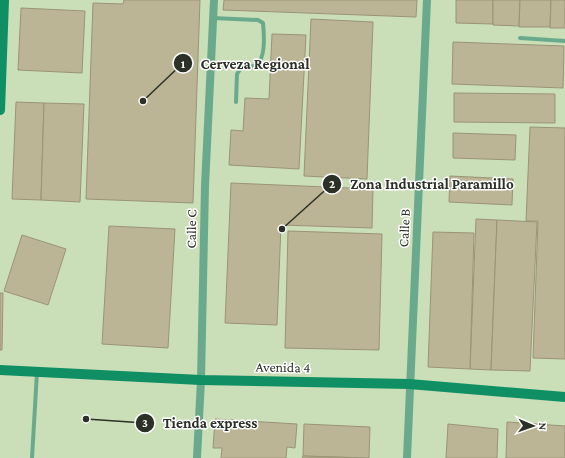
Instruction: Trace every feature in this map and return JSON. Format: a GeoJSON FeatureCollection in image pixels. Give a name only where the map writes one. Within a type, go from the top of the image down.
{"type":"FeatureCollection","features":[{"type":"Feature","properties":{"kind":"main road"},"geometry":{"type":"LineString","coordinates":[[0,110],[4,0]]}},
{"type":"Feature","properties":{"kind":"main road","name":"Avenida 4"},"geometry":{"type":"LineString","coordinates":[[0,370],[201,380],[409,384],[565,398]]}},
{"type":"Feature","properties":{"kind":"street","name":"Calle C"},"geometry":{"type":"LineString","coordinates":[[197,458],[201,380],[205,186],[214,0]]}},
{"type":"Feature","properties":{"kind":"street","name":"Calle B"},"geometry":{"type":"LineString","coordinates":[[407,458],[409,384],[427,0]]}},
{"type":"Feature","properties":{"kind":"lane"},"geometry":{"type":"LineString","coordinates":[[212,18],[258,20],[263,23],[263,54],[261,60],[256,65],[241,68],[237,74],[236,102]]}},
{"type":"Feature","properties":{"kind":"lane"},"geometry":{"type":"LineString","coordinates":[[520,38],[565,41]]}},
{"type":"Feature","properties":{"kind":"lane"},"geometry":{"type":"LineString","coordinates":[[32,458],[37,371]]}},
{"type":"Feature","properties":{"kind":"shaded area"},"geometry":{"type":"Polygon","coordinates":[[[0,0],[565,0],[565,458],[0,458],[0,0]]]}},
{"type":"Feature","properties":{"kind":"building"},"geometry":{"type":"Polygon","coordinates":[[[124,0],[200,0],[193,203],[86,199],[93,3],[123,4],[124,0]]]}},
{"type":"Feature","properties":{"kind":"building"},"geometry":{"type":"Polygon","coordinates":[[[224,0],[417,0],[416,17],[223,10],[224,0]]]}},
{"type":"Feature","properties":{"kind":"building"},"geometry":{"type":"Polygon","coordinates":[[[456,0],[493,0],[493,24],[456,23],[456,0]]]}},
{"type":"Feature","properties":{"kind":"building"},"geometry":{"type":"Polygon","coordinates":[[[493,0],[520,0],[519,26],[493,25],[493,0]]]}},
{"type":"Feature","properties":{"kind":"building"},"geometry":{"type":"Polygon","coordinates":[[[520,0],[551,0],[550,27],[519,27],[520,0]]]}},
{"type":"Feature","properties":{"kind":"building"},"geometry":{"type":"Polygon","coordinates":[[[551,0],[565,0],[565,28],[550,28],[551,0]]]}},
{"type":"Feature","properties":{"kind":"building"},"geometry":{"type":"Polygon","coordinates":[[[21,8],[85,11],[82,73],[18,70],[21,8]]]}},
{"type":"Feature","properties":{"kind":"building"},"geometry":{"type":"Polygon","coordinates":[[[311,19],[373,22],[367,179],[304,176],[311,19]]]}},
{"type":"Feature","properties":{"kind":"building"},"geometry":{"type":"Polygon","coordinates":[[[272,34],[306,35],[299,169],[229,165],[231,130],[243,131],[245,98],[269,99],[272,34]]]}},
{"type":"Feature","properties":{"kind":"building"},"geometry":{"type":"Polygon","coordinates":[[[453,42],[564,46],[563,88],[452,84],[453,42]]]}},
{"type":"Feature","properties":{"kind":"building"},"geometry":{"type":"Polygon","coordinates":[[[454,93],[555,94],[555,123],[454,122],[454,93]]]}},
{"type":"Feature","properties":{"kind":"building"},"geometry":{"type":"Polygon","coordinates":[[[16,102],[44,103],[41,200],[12,199],[16,102]]]}},
{"type":"Feature","properties":{"kind":"building"},"geometry":{"type":"Polygon","coordinates":[[[44,103],[84,104],[80,202],[41,200],[44,103]]]}},
{"type":"Feature","properties":{"kind":"building"},"geometry":{"type":"Polygon","coordinates":[[[530,127],[565,128],[565,359],[533,358],[538,221],[526,221],[530,127]]]}},
{"type":"Feature","properties":{"kind":"building"},"geometry":{"type":"Polygon","coordinates":[[[453,133],[516,135],[515,160],[453,158],[453,133]]]}},
{"type":"Feature","properties":{"kind":"building"},"geometry":{"type":"Polygon","coordinates":[[[450,176],[513,179],[512,205],[449,202],[450,176]]]}},
{"type":"Feature","properties":{"kind":"building"},"geometry":{"type":"Polygon","coordinates":[[[231,183],[373,189],[372,228],[281,225],[277,325],[225,323],[231,183]]]}},
{"type":"Feature","properties":{"kind":"building"},"geometry":{"type":"Polygon","coordinates":[[[476,219],[497,220],[491,370],[470,369],[476,219]]]}},
{"type":"Feature","properties":{"kind":"building"},"geometry":{"type":"Polygon","coordinates":[[[497,220],[537,222],[530,371],[491,370],[497,220]]]}},
{"type":"Feature","properties":{"kind":"building"},"geometry":{"type":"Polygon","coordinates":[[[109,226],[175,229],[168,348],[102,344],[109,226]]]}},
{"type":"Feature","properties":{"kind":"building"},"geometry":{"type":"Polygon","coordinates":[[[288,231],[382,234],[379,350],[285,348],[288,231]]]}},
{"type":"Feature","properties":{"kind":"building"},"geometry":{"type":"Polygon","coordinates":[[[433,232],[474,233],[470,369],[428,367],[433,232]]]}},
{"type":"Feature","properties":{"kind":"building"},"geometry":{"type":"Polygon","coordinates":[[[22,235],[66,249],[48,305],[4,291],[22,235]]]}},
{"type":"Feature","properties":{"kind":"building"},"geometry":{"type":"Polygon","coordinates":[[[0,293],[3,293],[2,350],[0,350],[0,293]]]}},
{"type":"Feature","properties":{"kind":"building"},"geometry":{"type":"Polygon","coordinates":[[[215,419],[297,424],[295,448],[287,447],[286,458],[221,458],[222,448],[213,448],[215,419]]]}},
{"type":"Feature","properties":{"kind":"building"},"geometry":{"type":"Polygon","coordinates":[[[507,422],[565,426],[565,458],[506,458],[507,422]]]}},
{"type":"Feature","properties":{"kind":"building"},"geometry":{"type":"Polygon","coordinates":[[[304,424],[370,427],[369,458],[303,456],[304,424]]]}},
{"type":"Feature","properties":{"kind":"building"},"geometry":{"type":"Polygon","coordinates":[[[448,424],[498,429],[497,458],[446,458],[448,424]]]}},
{"type":"Feature","properties":{"kind":"building"},"geometry":{"type":"Polygon","coordinates":[[[303,456],[357,458],[302,458],[303,456]]]}},
{"type":"Feature","properties":{"kind":"place","name":"Cerveza Regional"},"geometry":{"type":"Point","coordinates":[143,101]}},
{"type":"Feature","properties":{"kind":"place","name":"Zona Industrial Paramillo"},"geometry":{"type":"Point","coordinates":[282,229]}},
{"type":"Feature","properties":{"kind":"place","name":"Tienda express"},"geometry":{"type":"Point","coordinates":[86,419]}}]}
